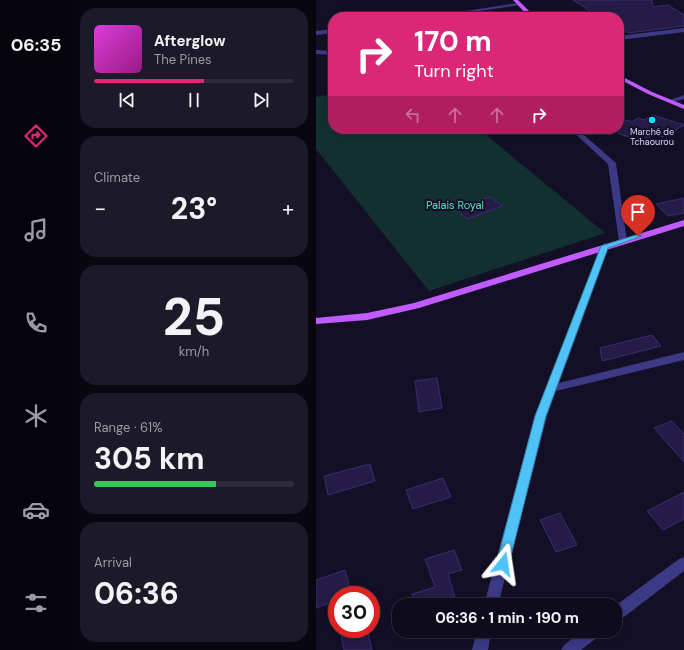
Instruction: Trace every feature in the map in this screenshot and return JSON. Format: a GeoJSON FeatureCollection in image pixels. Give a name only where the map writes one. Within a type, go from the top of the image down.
{"type":"FeatureCollection","features":[{"type":"Feature","properties":{"kind":"main road"},"geometry":{"type":"LineString","coordinates":[[517,2],[527,12]]}},
{"type":"Feature","properties":{"kind":"main road"},"geometry":{"type":"LineString","coordinates":[[624,79],[684,107]]}},
{"type":"Feature","properties":{"kind":"main road"},"geometry":{"type":"LineString","coordinates":[[316,321],[356,319],[388,314],[421,306],[605,246],[684,223]]}},
{"type":"Feature","properties":{"kind":"street"},"geometry":{"type":"LineString","coordinates":[[458,12],[517,2]]}},
{"type":"Feature","properties":{"kind":"street"},"geometry":{"type":"LineString","coordinates":[[624,37],[684,30]]}},
{"type":"Feature","properties":{"kind":"street"},"geometry":{"type":"LineString","coordinates":[[316,33],[328,32]]}},
{"type":"Feature","properties":{"kind":"street"},"geometry":{"type":"LineString","coordinates":[[316,52],[328,53]]}},
{"type":"Feature","properties":{"kind":"street"},"geometry":{"type":"LineString","coordinates":[[670,101],[684,97]]}},
{"type":"Feature","properties":{"kind":"street"},"geometry":{"type":"LineString","coordinates":[[579,134],[612,163],[623,241]]}},
{"type":"Feature","properties":{"kind":"street"},"geometry":{"type":"LineString","coordinates":[[493,598],[541,416],[605,246]]}},
{"type":"Feature","properties":{"kind":"street"},"geometry":{"type":"LineString","coordinates":[[550,389],[684,356]]}},
{"type":"Feature","properties":{"kind":"street"},"geometry":{"type":"LineString","coordinates":[[622,610],[684,563]]}},
{"type":"Feature","properties":{"kind":"street"},"geometry":{"type":"LineString","coordinates":[[480,650],[483,638]]}},
{"type":"Feature","properties":{"kind":"street"},"geometry":{"type":"LineString","coordinates":[[569,650],[585,638]]}},
{"type":"Feature","properties":{"kind":"green space","name":"Palais Royal"},"geometry":{"type":"Polygon","coordinates":[[[328,95],[328,134],[485,134],[605,233],[429,291],[316,149],[316,97],[328,95]]]}},
{"type":"Feature","properties":{"kind":"building"},"geometry":{"type":"Polygon","coordinates":[[[573,0],[652,0],[653,7],[668,5],[684,15],[684,26],[628,33],[624,31],[624,12],[591,12],[573,0]]]}},
{"type":"Feature","properties":{"kind":"building"},"geometry":{"type":"Polygon","coordinates":[[[653,115],[684,125],[663,137],[655,134],[648,138],[642,136],[636,139],[619,134],[624,134],[624,122],[627,120],[632,122],[638,118],[644,120],[653,115]]]}},
{"type":"Feature","properties":{"kind":"building"},"geometry":{"type":"Polygon","coordinates":[[[490,197],[503,206],[467,219],[456,209],[490,197]]]}},
{"type":"Feature","properties":{"kind":"building"},"geometry":{"type":"Polygon","coordinates":[[[684,198],[684,213],[668,216],[656,204],[684,198]]]}},
{"type":"Feature","properties":{"kind":"building"},"geometry":{"type":"Polygon","coordinates":[[[652,335],[661,346],[602,361],[600,348],[652,335]]]}},
{"type":"Feature","properties":{"kind":"building"},"geometry":{"type":"Polygon","coordinates":[[[437,378],[442,408],[419,412],[415,381],[437,378]]]}},
{"type":"Feature","properties":{"kind":"building"},"geometry":{"type":"Polygon","coordinates":[[[672,421],[684,434],[684,462],[654,428],[672,421]]]}},
{"type":"Feature","properties":{"kind":"building"},"geometry":{"type":"Polygon","coordinates":[[[370,464],[375,481],[328,495],[324,476],[370,464]]]}},
{"type":"Feature","properties":{"kind":"building"},"geometry":{"type":"Polygon","coordinates":[[[443,478],[451,497],[413,509],[406,490],[443,478]]]}},
{"type":"Feature","properties":{"kind":"building"},"geometry":{"type":"Polygon","coordinates":[[[684,492],[684,519],[663,530],[647,511],[684,492]]]}},
{"type":"Feature","properties":{"kind":"building"},"geometry":{"type":"Polygon","coordinates":[[[560,513],[577,545],[556,552],[540,520],[560,513]]]}},
{"type":"Feature","properties":{"kind":"building"},"geometry":{"type":"Polygon","coordinates":[[[454,550],[462,570],[448,574],[455,598],[413,598],[412,594],[435,587],[425,559],[454,550]]]}},
{"type":"Feature","properties":{"kind":"building"},"geometry":{"type":"Polygon","coordinates":[[[345,570],[349,586],[328,586],[328,603],[316,608],[316,580],[345,570]]]}},
{"type":"Feature","properties":{"kind":"building"},"geometry":{"type":"Polygon","coordinates":[[[342,638],[369,638],[372,650],[344,650],[342,638]]]}},
{"type":"Feature","properties":{"kind":"place","name":"Marché de Tchaourou"},"geometry":{"type":"Point","coordinates":[652,120]}},
{"type":"Feature","properties":{"kind":"route"},"geometry":{"type":"LineString","coordinates":[[503,564],[541,416],[605,246],[638,236]]}}]}
